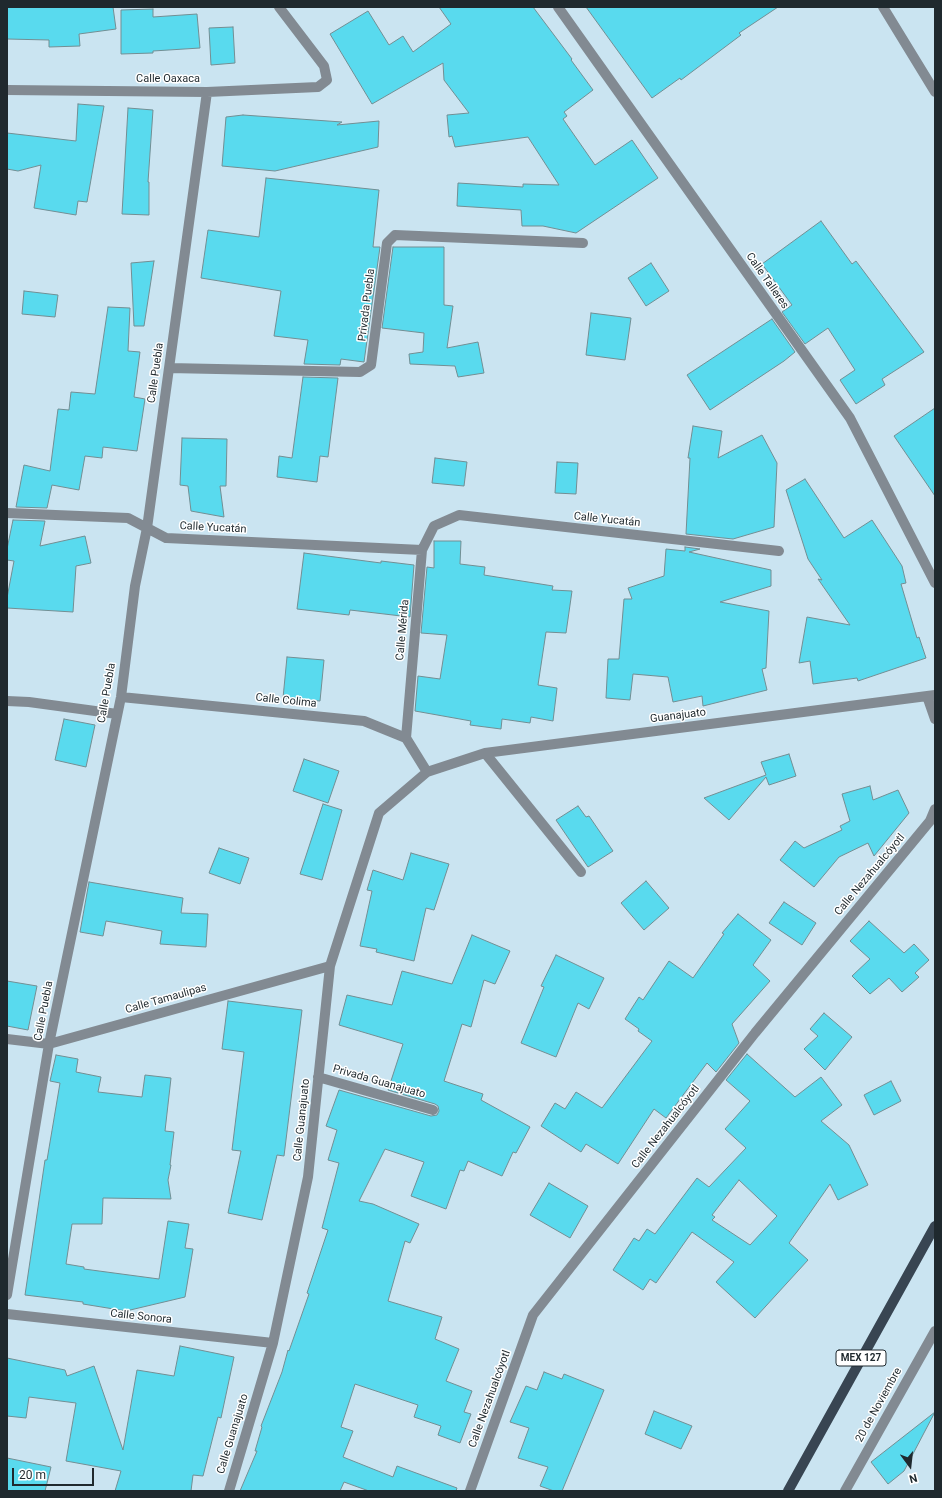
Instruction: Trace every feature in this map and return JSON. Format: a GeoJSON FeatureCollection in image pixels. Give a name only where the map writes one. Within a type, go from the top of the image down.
{"type":"FeatureCollection","features":[{"type":"Feature","properties":{"kind":"main road","name":"MEX 127"},"geometry":{"type":"LineString","coordinates":[[788,1491],[935,1226]]}},
{"type":"Feature","properties":{"kind":"street","name":"Calle Oaxaca"},"geometry":{"type":"LineString","coordinates":[[7,90],[207,92],[318,88],[327,80],[324,66],[279,7]]}},
{"type":"Feature","properties":{"kind":"street","name":"Calle Talleres"},"geometry":{"type":"LineString","coordinates":[[558,7],[850,418],[935,583]]}},
{"type":"Feature","properties":{"kind":"street"},"geometry":{"type":"LineString","coordinates":[[883,7],[892,25],[935,92]]}},
{"type":"Feature","properties":{"kind":"street","name":"Calle Puebla"},"geometry":{"type":"LineString","coordinates":[[7,1295],[49,1044],[121,696],[135,586],[146,528],[207,92]]}},
{"type":"Feature","properties":{"kind":"street","name":"Privada Puebla"},"geometry":{"type":"LineString","coordinates":[[169,368],[360,372],[371,365],[387,243],[395,235],[583,243]]}},
{"type":"Feature","properties":{"kind":"street","name":"Calle Yucatán"},"geometry":{"type":"LineString","coordinates":[[7,513],[128,518],[166,538],[422,550]]}},
{"type":"Feature","properties":{"kind":"street","name":"Calle Yucatán"},"geometry":{"type":"LineString","coordinates":[[434,526],[459,515],[779,551]]}},
{"type":"Feature","properties":{"kind":"street","name":"Calle Mérida"},"geometry":{"type":"LineString","coordinates":[[406,738],[422,550],[434,526]]}},
{"type":"Feature","properties":{"kind":"street","name":"Calle Colima"},"geometry":{"type":"LineString","coordinates":[[121,696],[364,721],[406,738]]}},
{"type":"Feature","properties":{"kind":"street"},"geometry":{"type":"LineString","coordinates":[[931,696],[935,719]]}},
{"type":"Feature","properties":{"kind":"street","name":"Guanajuato"},"geometry":{"type":"LineString","coordinates":[[427,772],[485,753],[931,696]]}},
{"type":"Feature","properties":{"kind":"street"},"geometry":{"type":"LineString","coordinates":[[7,701],[29,702],[117,714]]}},
{"type":"Feature","properties":{"kind":"street"},"geometry":{"type":"LineString","coordinates":[[406,738],[427,772]]}},
{"type":"Feature","properties":{"kind":"street"},"geometry":{"type":"LineString","coordinates":[[485,753],[581,872]]}},
{"type":"Feature","properties":{"kind":"street","name":"Calle Guanajuato"},"geometry":{"type":"LineString","coordinates":[[229,1491],[273,1343],[308,1177],[330,966],[379,813],[427,772]]}},
{"type":"Feature","properties":{"kind":"street","name":"Calle Nezahualcóyotl"},"geometry":{"type":"LineString","coordinates":[[470,1491],[533,1315],[754,1033],[930,821],[935,808]]}},
{"type":"Feature","properties":{"kind":"street","name":"Calle Tamaulipas"},"geometry":{"type":"LineString","coordinates":[[7,1039],[49,1044],[330,966]]}},
{"type":"Feature","properties":{"kind":"street","name":"Privada Guanajuato"},"geometry":{"type":"LineString","coordinates":[[318,1077],[433,1110]]}},
{"type":"Feature","properties":{"kind":"street","name":"Calle Sonora"},"geometry":{"type":"LineString","coordinates":[[7,1314],[273,1343]]}},
{"type":"Feature","properties":{"kind":"street","name":"20 de Noviembre"},"geometry":{"type":"LineString","coordinates":[[845,1491],[935,1331]]}},
{"type":"Feature","properties":{"kind":"building"},"geometry":{"type":"Polygon","coordinates":[[[7,7],[113,7],[116,29],[79,34],[80,46],[49,47],[49,40],[7,39],[7,7]]]}},
{"type":"Feature","properties":{"kind":"building"},"geometry":{"type":"Polygon","coordinates":[[[439,7],[533,7],[593,90],[564,112],[567,116],[563,119],[595,165],[632,140],[658,178],[576,233],[543,226],[522,226],[521,210],[457,206],[458,183],[523,187],[523,184],[559,185],[528,137],[455,147],[452,136],[449,137],[447,115],[469,113],[444,80],[443,63],[372,104],[330,34],[368,11],[389,45],[403,36],[413,52],[451,24],[439,7]]]}},
{"type":"Feature","properties":{"kind":"building"},"geometry":{"type":"Polygon","coordinates":[[[586,7],[778,7],[739,33],[741,35],[681,80],[680,78],[652,98],[586,7]]]}},
{"type":"Feature","properties":{"kind":"building"},"geometry":{"type":"Polygon","coordinates":[[[153,9],[153,17],[197,14],[200,48],[153,51],[153,53],[121,54],[121,10],[153,9]]]}},
{"type":"Feature","properties":{"kind":"building"},"geometry":{"type":"Polygon","coordinates":[[[233,27],[235,63],[211,65],[209,28],[233,27]]]}},
{"type":"Feature","properties":{"kind":"building"},"geometry":{"type":"Polygon","coordinates":[[[78,104],[104,106],[87,202],[78,201],[76,215],[34,208],[41,165],[18,171],[7,169],[7,133],[76,141],[78,104]]]}},
{"type":"Feature","properties":{"kind":"building"},"geometry":{"type":"Polygon","coordinates":[[[128,108],[153,110],[148,182],[149,215],[122,214],[128,108]]]}},
{"type":"Feature","properties":{"kind":"building"},"geometry":{"type":"Polygon","coordinates":[[[243,115],[342,122],[337,125],[379,121],[378,147],[275,171],[222,166],[226,117],[243,115]]]}},
{"type":"Feature","properties":{"kind":"building"},"geometry":{"type":"Polygon","coordinates":[[[266,178],[379,190],[373,247],[380,247],[364,362],[341,359],[340,365],[304,364],[308,340],[274,336],[281,291],[201,278],[208,230],[259,237],[266,178]]]}},
{"type":"Feature","properties":{"kind":"building"},"geometry":{"type":"Polygon","coordinates":[[[821,221],[852,264],[856,261],[924,352],[882,379],[885,385],[856,404],[840,380],[855,370],[828,328],[805,344],[782,312],[792,305],[762,264],[821,221]]]}},
{"type":"Feature","properties":{"kind":"building"},"geometry":{"type":"Polygon","coordinates":[[[393,247],[444,247],[444,305],[453,306],[447,348],[478,342],[484,373],[458,377],[455,366],[410,364],[409,354],[423,352],[424,333],[382,328],[393,247]]]}},
{"type":"Feature","properties":{"kind":"building"},"geometry":{"type":"Polygon","coordinates":[[[154,261],[144,326],[134,326],[131,263],[154,261]]]}},
{"type":"Feature","properties":{"kind":"building"},"geometry":{"type":"Polygon","coordinates":[[[651,263],[669,291],[646,306],[628,278],[651,263]]]}},
{"type":"Feature","properties":{"kind":"building"},"geometry":{"type":"Polygon","coordinates":[[[24,291],[58,295],[55,317],[22,314],[24,291]]]}},
{"type":"Feature","properties":{"kind":"building"},"geometry":{"type":"Polygon","coordinates":[[[108,307],[130,308],[128,351],[140,352],[134,397],[145,399],[137,451],[103,447],[102,458],[85,456],[79,490],[52,485],[47,508],[16,507],[24,465],[50,471],[58,409],[69,410],[71,392],[95,394],[108,307]]]}},
{"type":"Feature","properties":{"kind":"building"},"geometry":{"type":"Polygon","coordinates":[[[591,313],[631,318],[625,360],[586,355],[591,313]]]}},
{"type":"Feature","properties":{"kind":"building"},"geometry":{"type":"Polygon","coordinates":[[[772,319],[795,352],[784,361],[710,410],[687,375],[772,319]]]}},
{"type":"Feature","properties":{"kind":"building"},"geometry":{"type":"Polygon","coordinates":[[[303,377],[338,378],[328,457],[320,456],[317,482],[277,477],[279,456],[292,458],[303,377]]]}},
{"type":"Feature","properties":{"kind":"building"},"geometry":{"type":"Polygon","coordinates":[[[935,408],[935,496],[894,436],[935,408]]]}},
{"type":"Feature","properties":{"kind":"building"},"geometry":{"type":"Polygon","coordinates":[[[693,426],[722,431],[718,458],[762,435],[777,463],[774,527],[733,539],[686,534],[690,458],[688,458],[693,426]]]}},
{"type":"Feature","properties":{"kind":"building"},"geometry":{"type":"Polygon","coordinates":[[[182,438],[227,439],[226,486],[220,486],[224,517],[191,511],[188,486],[180,485],[182,438]]]}},
{"type":"Feature","properties":{"kind":"building"},"geometry":{"type":"Polygon","coordinates":[[[435,458],[467,462],[464,486],[432,483],[435,458]]]}},
{"type":"Feature","properties":{"kind":"building"},"geometry":{"type":"Polygon","coordinates":[[[557,462],[578,463],[576,494],[555,493],[557,462]]]}},
{"type":"Feature","properties":{"kind":"building"},"geometry":{"type":"Polygon","coordinates":[[[805,479],[844,538],[872,520],[902,566],[906,583],[901,584],[917,638],[919,637],[926,658],[858,681],[857,678],[813,684],[810,661],[799,663],[807,617],[850,625],[818,579],[822,580],[808,559],[786,490],[805,479]]]}},
{"type":"Feature","properties":{"kind":"building"},"geometry":{"type":"Polygon","coordinates":[[[13,520],[45,521],[40,546],[85,536],[91,563],[76,566],[73,612],[7,608],[7,598],[14,561],[7,560],[7,549],[13,520]]]}},
{"type":"Feature","properties":{"kind":"building"},"geometry":{"type":"Polygon","coordinates":[[[434,541],[461,541],[460,564],[485,567],[484,575],[553,586],[552,590],[572,591],[566,633],[546,632],[538,685],[557,688],[553,721],[531,717],[530,723],[502,719],[501,729],[470,725],[471,721],[415,711],[418,676],[440,679],[447,635],[421,633],[427,567],[434,568],[434,541]]]}},
{"type":"Feature","properties":{"kind":"building"},"geometry":{"type":"Polygon","coordinates":[[[685,547],[700,549],[689,552],[771,570],[771,586],[720,602],[769,611],[766,668],[762,669],[767,690],[703,706],[702,696],[673,702],[668,677],[633,674],[630,700],[606,698],[608,659],[619,659],[624,599],[632,599],[628,588],[664,576],[666,549],[685,551],[685,547]]]}},
{"type":"Feature","properties":{"kind":"building"},"geometry":{"type":"Polygon","coordinates":[[[304,553],[381,563],[381,561],[414,565],[410,617],[350,610],[349,615],[297,609],[304,553]]]}},
{"type":"Feature","properties":{"kind":"building"},"geometry":{"type":"Polygon","coordinates":[[[287,657],[324,660],[320,701],[283,698],[287,657]]]}},
{"type":"Feature","properties":{"kind":"building"},"geometry":{"type":"Polygon","coordinates":[[[64,719],[95,725],[86,767],[55,760],[64,719]]]}},
{"type":"Feature","properties":{"kind":"building"},"geometry":{"type":"Polygon","coordinates":[[[789,754],[796,776],[769,785],[766,777],[729,820],[704,798],[766,775],[761,762],[789,754]]]}},
{"type":"Feature","properties":{"kind":"building"},"geometry":{"type":"Polygon","coordinates":[[[304,759],[339,771],[328,803],[293,791],[304,759]]]}},
{"type":"Feature","properties":{"kind":"building"},"geometry":{"type":"Polygon","coordinates":[[[870,786],[873,800],[898,790],[909,813],[874,856],[868,843],[839,857],[814,887],[780,860],[795,841],[804,848],[842,830],[840,826],[850,821],[842,794],[870,786]]]}},
{"type":"Feature","properties":{"kind":"building"},"geometry":{"type":"Polygon","coordinates":[[[323,804],[342,810],[322,880],[300,874],[323,804]]]}},
{"type":"Feature","properties":{"kind":"building"},"geometry":{"type":"Polygon","coordinates":[[[578,806],[586,817],[589,816],[613,851],[588,867],[556,820],[578,806]]]}},
{"type":"Feature","properties":{"kind":"building"},"geometry":{"type":"Polygon","coordinates":[[[219,848],[249,858],[240,884],[209,873],[219,848]]]}},
{"type":"Feature","properties":{"kind":"building"},"geometry":{"type":"Polygon","coordinates":[[[411,853],[449,864],[434,910],[426,908],[414,961],[376,952],[377,949],[360,946],[372,891],[367,890],[373,870],[403,880],[411,853]]]}},
{"type":"Feature","properties":{"kind":"building"},"geometry":{"type":"Polygon","coordinates":[[[646,881],[669,908],[644,930],[621,903],[646,881]]]}},
{"type":"Feature","properties":{"kind":"building"},"geometry":{"type":"Polygon","coordinates":[[[89,882],[183,898],[181,913],[208,914],[206,947],[160,944],[162,931],[106,921],[103,936],[80,932],[89,882]]]}},
{"type":"Feature","properties":{"kind":"building"},"geometry":{"type":"Polygon","coordinates":[[[784,902],[816,923],[802,945],[769,923],[784,902]]]}},
{"type":"Feature","properties":{"kind":"building"},"geometry":{"type":"Polygon","coordinates":[[[738,914],[771,940],[753,965],[770,981],[732,1024],[739,1043],[716,1072],[707,1063],[666,1118],[654,1109],[618,1164],[586,1144],[581,1152],[541,1126],[555,1103],[565,1109],[576,1092],[602,1108],[652,1041],[625,1019],[639,997],[643,1000],[669,961],[693,978],[724,934],[722,933],[738,914]]]}},
{"type":"Feature","properties":{"kind":"building"},"geometry":{"type":"Polygon","coordinates":[[[869,921],[904,953],[914,944],[929,960],[915,973],[919,977],[902,992],[889,978],[870,994],[852,976],[870,959],[850,941],[869,921]]]}},
{"type":"Feature","properties":{"kind":"building"},"geometry":{"type":"Polygon","coordinates":[[[472,935],[510,951],[495,984],[484,980],[471,1027],[462,1024],[444,1081],[483,1094],[481,1100],[530,1127],[516,1153],[513,1152],[502,1176],[468,1161],[464,1171],[460,1170],[446,1209],[411,1196],[424,1162],[385,1149],[359,1201],[373,1204],[419,1224],[410,1243],[405,1241],[388,1301],[442,1317],[435,1339],[459,1349],[446,1381],[472,1391],[464,1412],[471,1414],[460,1443],[438,1435],[441,1426],[414,1417],[418,1405],[355,1384],[341,1427],[353,1431],[343,1457],[393,1477],[397,1466],[457,1488],[456,1491],[369,1491],[344,1482],[340,1491],[240,1491],[257,1451],[255,1451],[262,1427],[261,1426],[282,1372],[288,1350],[289,1351],[309,1294],[307,1293],[328,1230],[322,1228],[339,1163],[328,1160],[337,1130],[326,1126],[339,1090],[431,1116],[437,1115],[439,1111],[438,1106],[435,1104],[388,1090],[403,1044],[339,1025],[347,995],[392,1005],[402,971],[452,984],[472,935]]]}},
{"type":"Feature","properties":{"kind":"building"},"geometry":{"type":"Polygon","coordinates":[[[556,955],[604,978],[589,1009],[578,1003],[556,1057],[521,1043],[544,987],[541,986],[556,955]]]}},
{"type":"Feature","properties":{"kind":"building"},"geometry":{"type":"Polygon","coordinates":[[[7,981],[37,986],[28,1030],[7,1026],[7,981]]]}},
{"type":"Feature","properties":{"kind":"building"},"geometry":{"type":"Polygon","coordinates":[[[228,1001],[302,1010],[284,1156],[277,1155],[262,1220],[228,1213],[241,1151],[232,1150],[244,1052],[222,1049],[228,1001]]]}},
{"type":"Feature","properties":{"kind":"building"},"geometry":{"type":"Polygon","coordinates":[[[824,1013],[852,1037],[825,1070],[804,1049],[818,1036],[810,1029],[824,1013]]]}},
{"type":"Feature","properties":{"kind":"building"},"geometry":{"type":"Polygon","coordinates":[[[747,1054],[795,1097],[821,1077],[842,1105],[821,1121],[849,1145],[868,1185],[838,1200],[830,1184],[789,1243],[808,1260],[755,1318],[716,1282],[734,1262],[692,1232],[656,1283],[650,1279],[643,1290],[613,1270],[634,1238],[639,1241],[647,1229],[655,1234],[697,1178],[709,1187],[746,1148],[725,1129],[750,1101],[726,1080],[747,1054]],[[739,1180],[712,1215],[715,1217],[712,1220],[750,1245],[777,1216],[739,1180]]]}},
{"type":"Feature","properties":{"kind":"building"},"geometry":{"type":"Polygon","coordinates":[[[56,1055],[78,1059],[76,1072],[101,1077],[98,1092],[142,1097],[145,1075],[171,1078],[165,1131],[174,1132],[168,1180],[171,1199],[103,1198],[102,1224],[72,1224],[66,1264],[84,1267],[84,1269],[159,1279],[168,1221],[189,1224],[185,1248],[193,1249],[185,1297],[126,1311],[83,1304],[83,1302],[25,1295],[45,1160],[47,1160],[60,1083],[50,1081],[56,1055]]]}},
{"type":"Feature","properties":{"kind":"building"},"geometry":{"type":"Polygon","coordinates":[[[891,1081],[901,1101],[874,1115],[864,1095],[891,1081]]]}},
{"type":"Feature","properties":{"kind":"building"},"geometry":{"type":"Polygon","coordinates":[[[549,1183],[588,1206],[570,1238],[530,1215],[549,1183]]]}},
{"type":"Feature","properties":{"kind":"building"},"geometry":{"type":"Polygon","coordinates":[[[180,1346],[234,1357],[221,1418],[218,1417],[203,1476],[193,1475],[191,1491],[115,1491],[121,1471],[66,1461],[76,1403],[29,1397],[26,1418],[7,1416],[7,1358],[65,1370],[67,1376],[94,1366],[123,1450],[137,1370],[174,1376],[180,1346]]]}},
{"type":"Feature","properties":{"kind":"building"},"geometry":{"type":"Polygon","coordinates":[[[544,1372],[562,1379],[564,1374],[604,1390],[562,1491],[554,1491],[540,1486],[548,1467],[518,1458],[529,1428],[510,1422],[526,1386],[537,1390],[544,1372]]]}},
{"type":"Feature","properties":{"kind":"building"},"geometry":{"type":"Polygon","coordinates":[[[654,1411],[692,1426],[681,1449],[645,1434],[654,1411]]]}},
{"type":"Feature","properties":{"kind":"building"},"geometry":{"type":"Polygon","coordinates":[[[935,1412],[904,1471],[888,1484],[871,1462],[935,1412]]]}},
{"type":"Feature","properties":{"kind":"building"},"geometry":{"type":"Polygon","coordinates":[[[7,1458],[51,1467],[45,1491],[7,1491],[7,1458]]]}}]}
